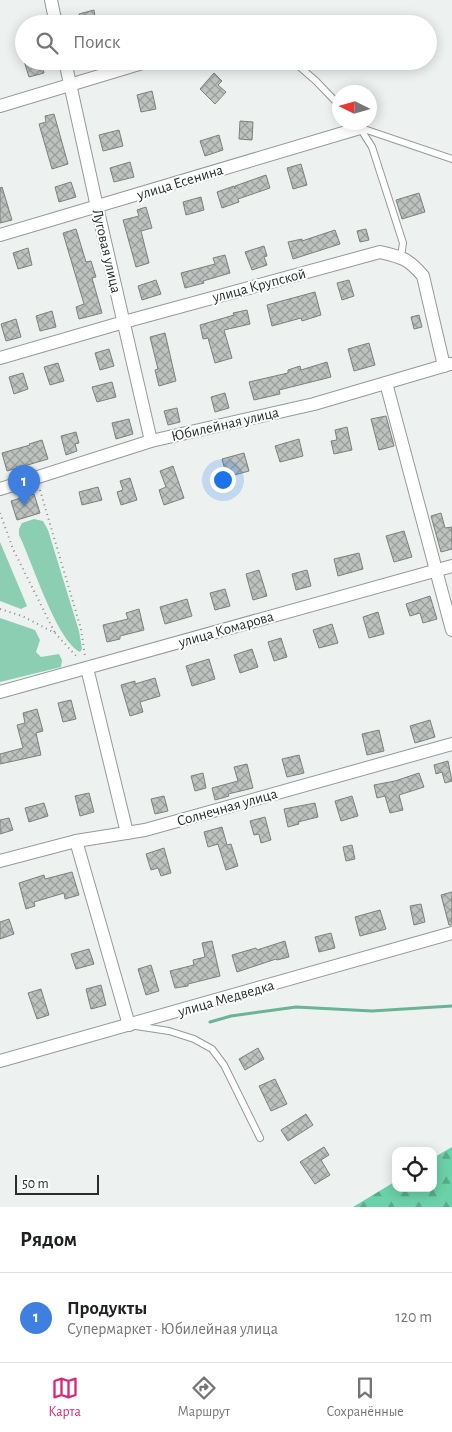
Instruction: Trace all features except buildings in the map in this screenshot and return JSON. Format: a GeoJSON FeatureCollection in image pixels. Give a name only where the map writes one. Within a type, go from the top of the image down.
{"type":"FeatureCollection","features":[{"type":"Feature","properties":{"kind":"street"},"geometry":{"type":"LineString","coordinates":[[51,0],[54,15]]}},
{"type":"Feature","properties":{"kind":"street","name":"Луговая улица"},"geometry":{"type":"LineString","coordinates":[[67,70],[151,441]]}},
{"type":"Feature","properties":{"kind":"street"},"geometry":{"type":"LineString","coordinates":[[0,106],[119,70]]}},
{"type":"Feature","properties":{"kind":"street","name":"улица Есенина"},"geometry":{"type":"LineString","coordinates":[[0,235],[97,207],[342,130]]}},
{"type":"Feature","properties":{"kind":"street","name":"улица Крупской"},"geometry":{"type":"LineString","coordinates":[[0,358],[380,252],[402,257]]}},
{"type":"Feature","properties":{"kind":"street"},"geometry":{"type":"LineString","coordinates":[[402,257],[413,264],[423,276],[448,364]]}},
{"type":"Feature","properties":{"kind":"street","name":"Юбилейная улица"},"geometry":{"type":"LineString","coordinates":[[0,489],[151,441],[314,404],[448,364]]}},
{"type":"Feature","properties":{"kind":"street"},"geometry":{"type":"LineString","coordinates":[[386,383],[452,630]]}},
{"type":"Feature","properties":{"kind":"street","name":"улица Комарова"},"geometry":{"type":"LineString","coordinates":[[0,692],[452,566]]}},
{"type":"Feature","properties":{"kind":"street"},"geometry":{"type":"LineString","coordinates":[[87,668],[127,833]]}},
{"type":"Feature","properties":{"kind":"street","name":"Солнечная улица"},"geometry":{"type":"LineString","coordinates":[[0,861],[76,841],[145,830],[452,744]]}},
{"type":"Feature","properties":{"kind":"street"},"geometry":{"type":"LineString","coordinates":[[76,841],[130,1025]]}},
{"type":"Feature","properties":{"kind":"street","name":"улица Медведка"},"geometry":{"type":"LineString","coordinates":[[0,1061],[452,934]]}},
{"type":"Feature","properties":{"kind":"lane"},"geometry":{"type":"LineString","coordinates":[[303,70],[332,98]]}},
{"type":"Feature","properties":{"kind":"lane"},"geometry":{"type":"LineString","coordinates":[[361,130],[372,147],[395,216],[403,243],[402,257]]}},
{"type":"Feature","properties":{"kind":"lane"},"geometry":{"type":"LineString","coordinates":[[372,130],[452,159]]}},
{"type":"Feature","properties":{"kind":"lane"},"geometry":{"type":"LineString","coordinates":[[130,1025],[169,1031],[194,1039],[212,1049],[224,1065],[260,1138]]}},
{"type":"Feature","properties":{"kind":"path"},"geometry":{"type":"LineString","coordinates":[[36,478],[81,629],[87,668]]}},
{"type":"Feature","properties":{"kind":"path"},"geometry":{"type":"LineString","coordinates":[[0,513],[13,549],[55,633],[87,668]]}},
{"type":"Feature","properties":{"kind":"path"},"geometry":{"type":"LineString","coordinates":[[0,524],[3,521]]}},
{"type":"Feature","properties":{"kind":"path"},"geometry":{"type":"LineString","coordinates":[[0,609],[22,616],[55,633]]}},
{"type":"Feature","properties":{"kind":"green space"},"geometry":{"type":"Polygon","coordinates":[[[34,519],[43,521],[48,530],[79,631],[82,649],[80,652],[71,645],[54,617],[19,535],[22,523],[34,519]]]}},
{"type":"Feature","properties":{"kind":"green space"},"geometry":{"type":"Polygon","coordinates":[[[0,542],[27,606],[21,609],[0,601],[0,542]]]}},
{"type":"Feature","properties":{"kind":"green space"},"geometry":{"type":"Polygon","coordinates":[[[0,618],[35,630],[40,640],[36,652],[41,657],[59,654],[62,660],[61,667],[0,682],[0,618]]]}},
{"type":"Feature","properties":{"kind":"green space"},"geometry":{"type":"Polygon","coordinates":[[[452,1147],[452,1207],[353,1207],[392,1183],[392,1192],[437,1192],[437,1156],[452,1147]]]}},
{"type":"Feature","properties":{"kind":"waterway"},"geometry":{"type":"LineString","coordinates":[[210,1022],[231,1016],[296,1007],[372,1011],[452,1006]]}},
{"type":"Feature","properties":{"kind":"place","name":"Продукты"},"geometry":{"type":"Point","coordinates":[24,506]}}]}
